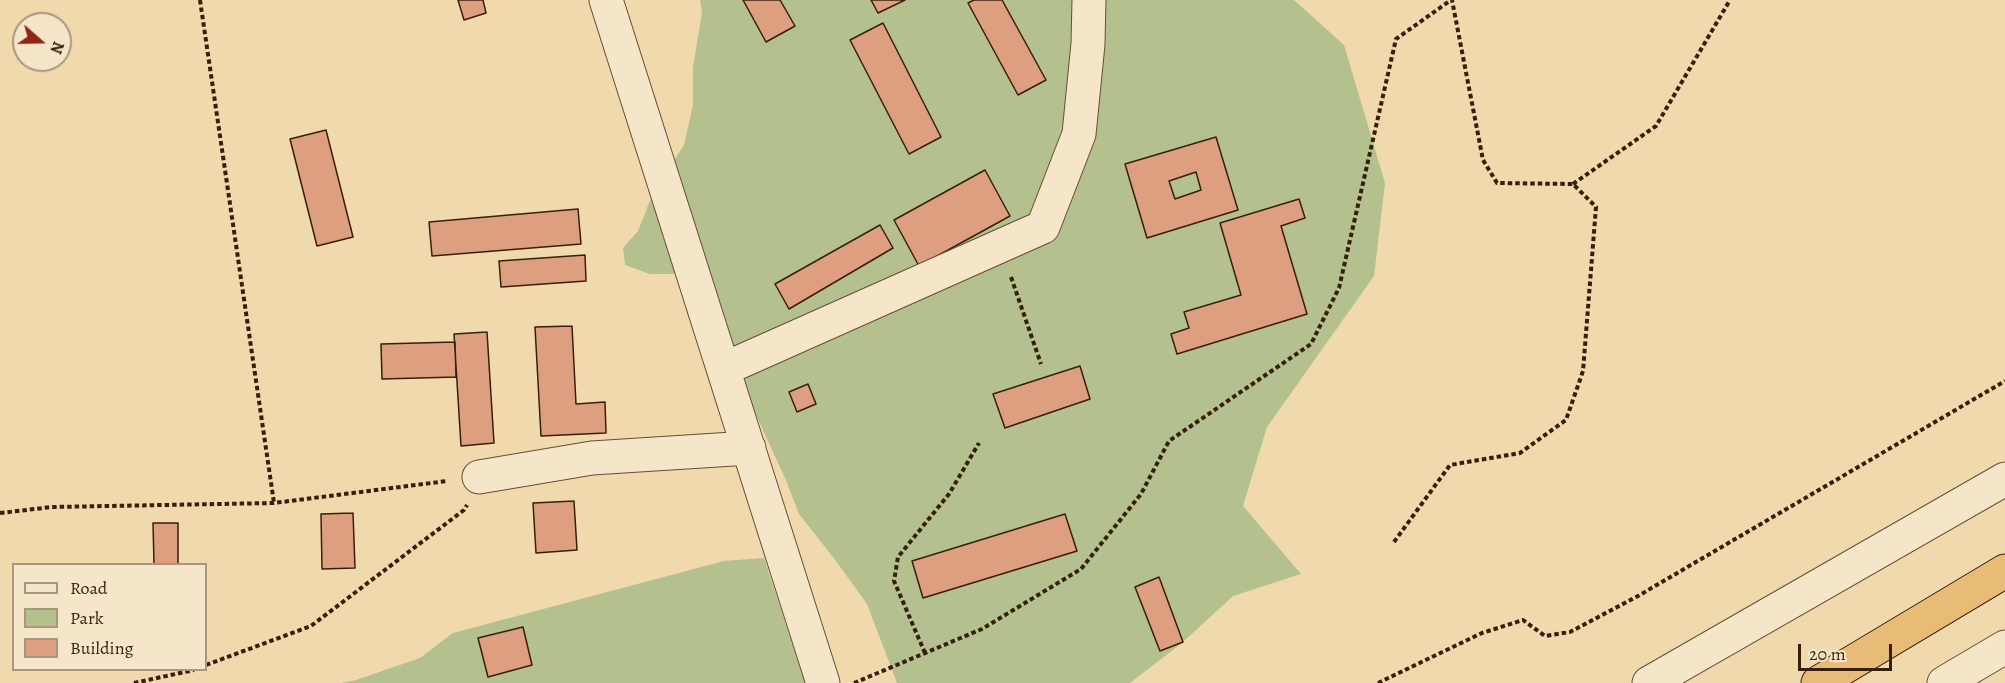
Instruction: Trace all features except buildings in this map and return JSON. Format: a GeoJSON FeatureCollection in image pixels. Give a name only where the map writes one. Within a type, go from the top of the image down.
{"type":"FeatureCollection","features":[{"type":"Feature","properties":{"kind":"highway"},"geometry":{"type":"LineString","coordinates":[[1818,683],[2005,572]]}},
{"type":"Feature","properties":{"kind":"street"},"geometry":{"type":"LineString","coordinates":[[606,0],[823,683]]}},
{"type":"Feature","properties":{"kind":"street"},"geometry":{"type":"LineString","coordinates":[[724,369],[1043,227],[1079,134],[1088,44],[1089,0]]}},
{"type":"Feature","properties":{"kind":"street"},"geometry":{"type":"LineString","coordinates":[[480,477],[592,458],[749,448]]}},
{"type":"Feature","properties":{"kind":"street"},"geometry":{"type":"LineString","coordinates":[[1649,683],[2005,479]]}},
{"type":"Feature","properties":{"kind":"street"},"geometry":{"type":"LineString","coordinates":[[1944,683],[2005,647]]}},
{"type":"Feature","properties":{"kind":"path"},"geometry":{"type":"LineString","coordinates":[[200,0],[274,503]]}},
{"type":"Feature","properties":{"kind":"path"},"geometry":{"type":"LineString","coordinates":[[853,683],[982,629],[1082,569],[1141,494],[1169,441],[1311,344],[1339,288],[1396,39],[1451,0],[1483,160],[1497,183],[1573,184],[1656,126],[1730,0]]}},
{"type":"Feature","properties":{"kind":"path"},"geometry":{"type":"LineString","coordinates":[[1394,542],[1450,465],[1520,453],[1566,420],[1582,371],[1596,207],[1573,184]]}},
{"type":"Feature","properties":{"kind":"path"},"geometry":{"type":"LineString","coordinates":[[1000,246],[1041,364]]}},
{"type":"Feature","properties":{"kind":"path"},"geometry":{"type":"LineString","coordinates":[[1378,683],[1482,633],[1523,620],[1545,636],[1570,632],[1638,596],[2005,381]]}},
{"type":"Feature","properties":{"kind":"path"},"geometry":{"type":"LineString","coordinates":[[925,653],[894,581],[898,557],[949,495],[980,444]]}},
{"type":"Feature","properties":{"kind":"path"},"geometry":{"type":"LineString","coordinates":[[0,513],[52,507],[274,503],[480,477]]}},
{"type":"Feature","properties":{"kind":"path"},"geometry":{"type":"LineString","coordinates":[[207,665],[311,626],[464,510],[480,477]]}},
{"type":"Feature","properties":{"kind":"path"},"geometry":{"type":"LineString","coordinates":[[134,683],[185,671]]}},
{"type":"Feature","properties":{"kind":"green space"},"geometry":{"type":"Polygon","coordinates":[[[700,0],[1294,0],[1344,45],[1385,183],[1374,276],[1267,427],[1243,506],[1301,574],[1233,596],[1183,642],[1130,683],[897,683],[867,604],[799,514],[785,478],[727,352],[679,274],[650,274],[625,265],[623,248],[638,231],[653,193],[684,145],[693,105],[693,67],[702,13],[700,0]]]}},
{"type":"Feature","properties":{"kind":"green space"},"geometry":{"type":"Polygon","coordinates":[[[764,558],[805,683],[341,683],[420,658],[453,633],[724,561],[764,558]]]}}]}
